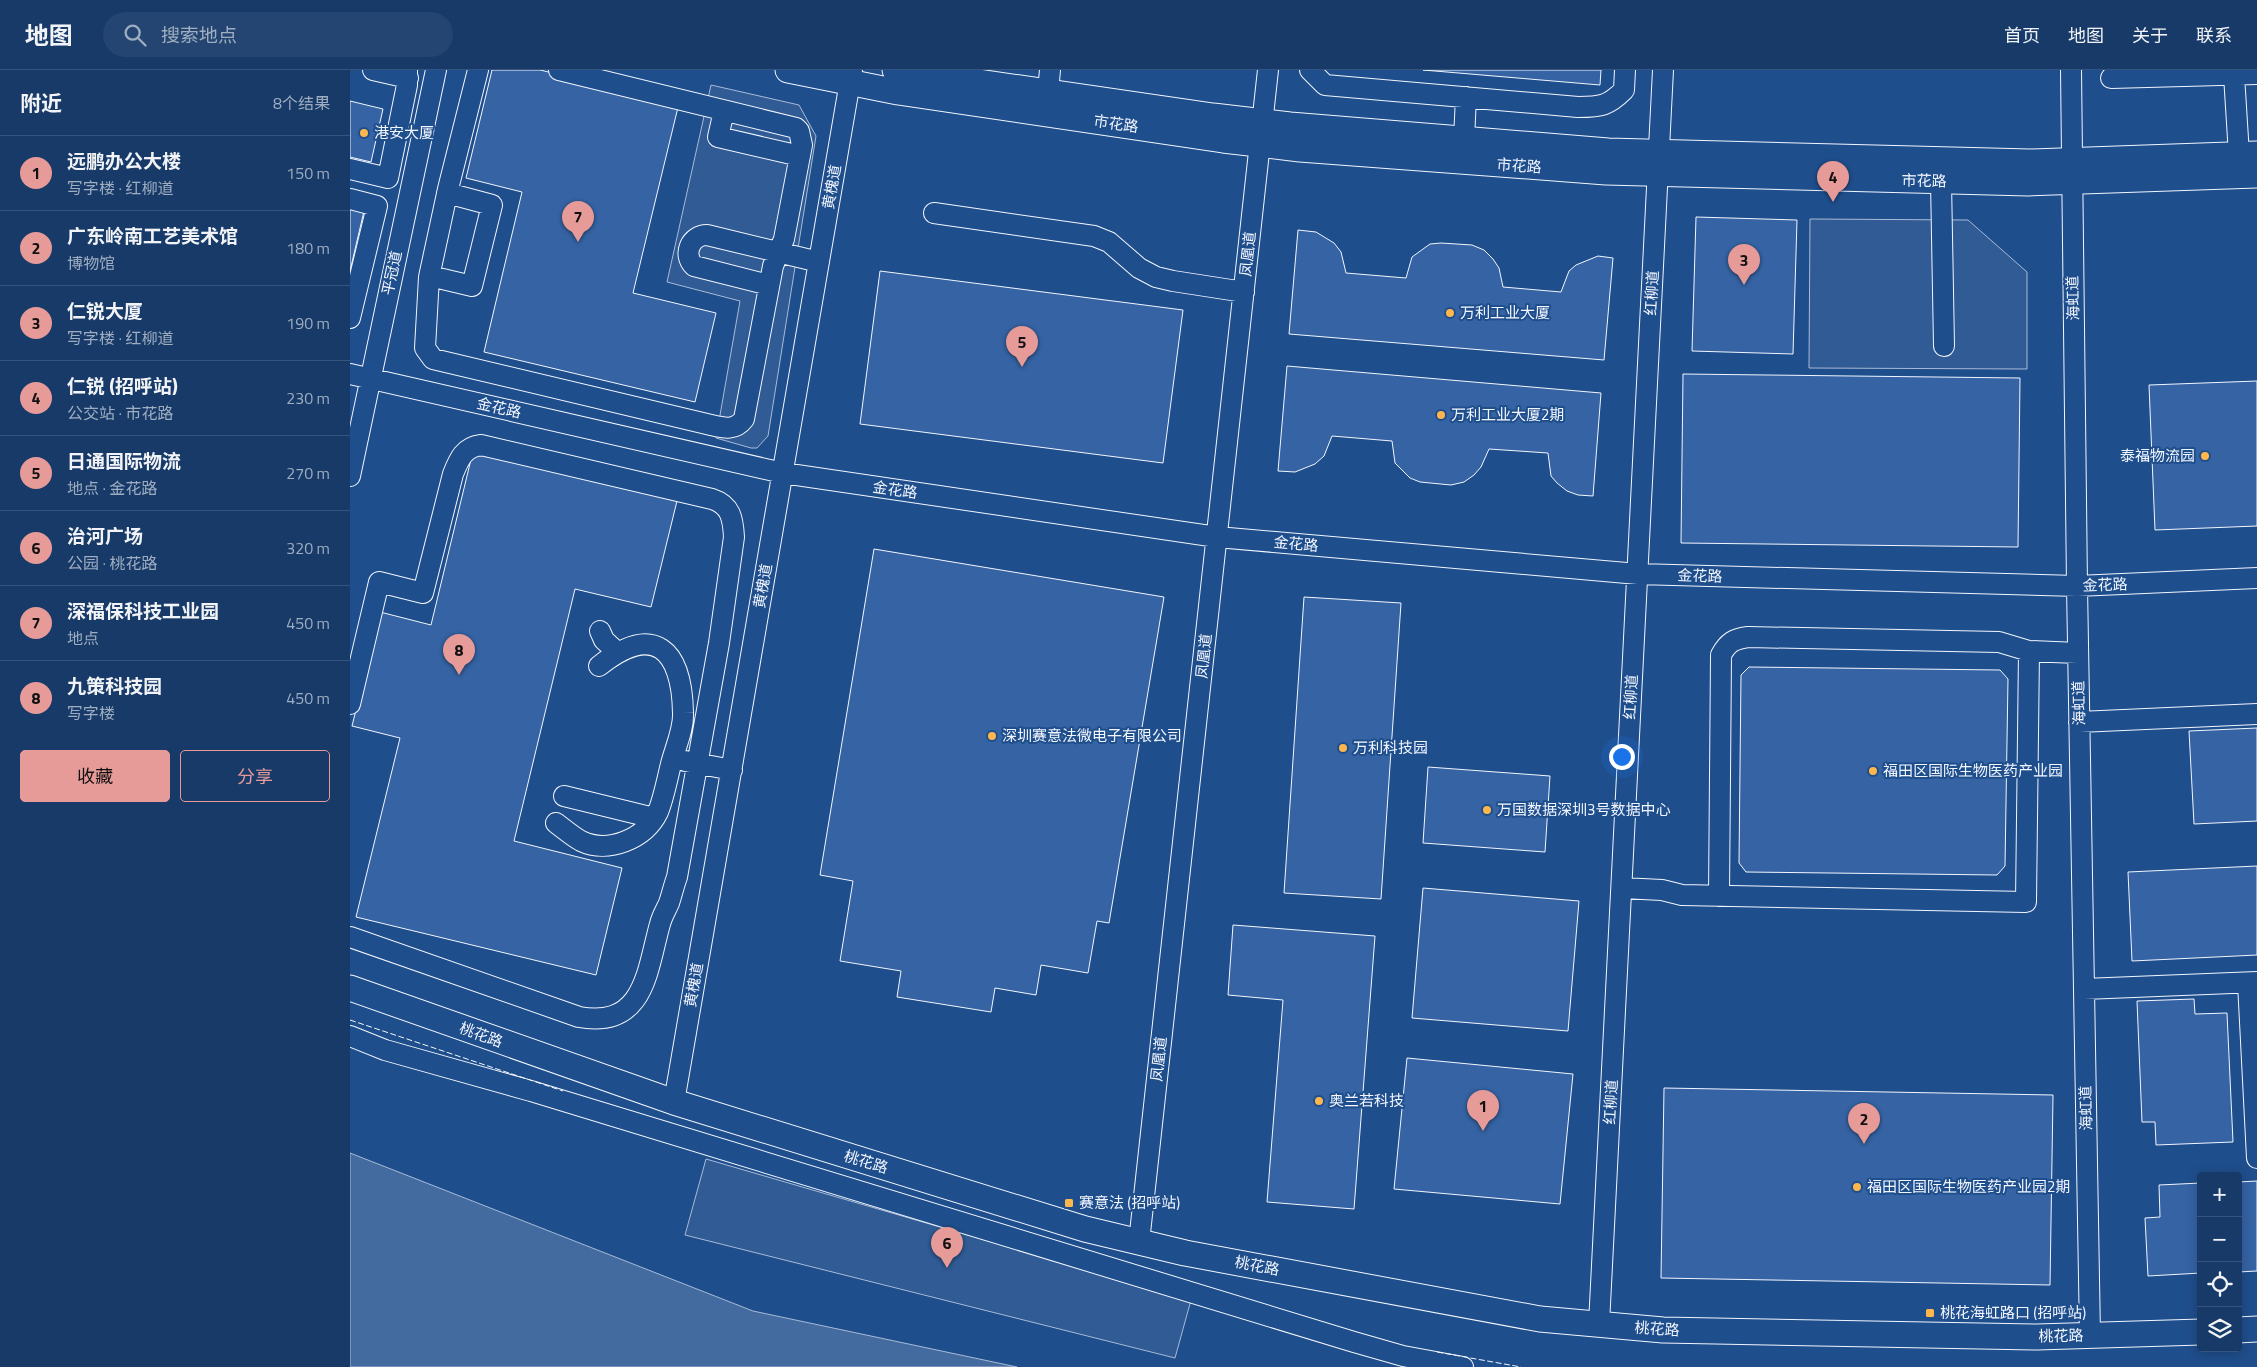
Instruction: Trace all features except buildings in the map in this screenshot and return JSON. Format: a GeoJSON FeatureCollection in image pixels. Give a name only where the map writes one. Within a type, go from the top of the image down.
{"type":"FeatureCollection","features":[{"type":"Feature","properties":{"kind":"main road","name":"市花路"},"geometry":{"type":"LineString","coordinates":[[788,70],[851,76],[898,92],[1262,133],[1464,139],[1658,164],[1941,181],[2072,171],[2248,154]]}},
{"type":"Feature","properties":{"kind":"main road","name":"市花路"},"geometry":{"type":"LineString","coordinates":[[895,70],[1049,81],[1262,133],[1300,149],[1596,172],[1658,164],[2030,162],[2072,171],[2257,175]]}},
{"type":"Feature","properties":{"kind":"main road","name":"桃花路"},"geometry":{"type":"LineString","coordinates":[[350,988],[674,1102],[1085,1229],[1194,1255],[1540,1319],[1663,1330],[2027,1337],[2197,1332]]}},
{"type":"Feature","properties":{"kind":"main road"},"geometry":{"type":"LineString","coordinates":[[2242,1330],[2257,1329]]}},
{"type":"Feature","properties":{"kind":"street"},"geometry":{"type":"LineString","coordinates":[[350,168],[388,178],[407,74],[373,70]]}},
{"type":"Feature","properties":{"kind":"street","name":"平冠道"},"geometry":{"type":"LineString","coordinates":[[350,476],[369,379],[436,70]]}},
{"type":"Feature","properties":{"kind":"street"},"geometry":{"type":"LineString","coordinates":[[478,70],[447,194],[430,276],[425,348],[433,359],[731,428],[737,426],[744,419],[772,266],[784,239],[800,156],[802,140],[799,131],[796,128],[559,70]]}},
{"type":"Feature","properties":{"kind":"street","name":"凤凰道"},"geometry":{"type":"LineString","coordinates":[[1139,1242],[1268,70]]}},
{"type":"Feature","properties":{"kind":"street"},"geometry":{"type":"LineString","coordinates":[[1310,70],[1325,85],[1578,107],[1601,107],[1614,100],[1624,90],[1625,70]]}},
{"type":"Feature","properties":{"kind":"street","name":"红柳道"},"geometry":{"type":"LineString","coordinates":[[1599,1324],[1663,70]]}},
{"type":"Feature","properties":{"kind":"street","name":"海虹道"},"geometry":{"type":"LineString","coordinates":[[2070,70],[2076,586],[2090,1336]]}},
{"type":"Feature","properties":{"kind":"street"},"geometry":{"type":"LineString","coordinates":[[2111,78],[2257,74]]}},
{"type":"Feature","properties":{"kind":"street"},"geometry":{"type":"LineString","coordinates":[[2234,75],[2248,154]]}},
{"type":"Feature","properties":{"kind":"street","name":"黄槐道"},"geometry":{"type":"LineString","coordinates":[[674,1102],[851,76]]}},
{"type":"Feature","properties":{"kind":"street"},"geometry":{"type":"LineString","coordinates":[[1464,139],[1466,97]]}},
{"type":"Feature","properties":{"kind":"street"},"geometry":{"type":"LineString","coordinates":[[724,111],[718,137],[800,156]]}},
{"type":"Feature","properties":{"kind":"street"},"geometry":{"type":"LineString","coordinates":[[1941,181],[1944,346]]}},
{"type":"Feature","properties":{"kind":"street"},"geometry":{"type":"LineString","coordinates":[[430,276],[472,286],[492,205],[447,194]]}},
{"type":"Feature","properties":{"kind":"street"},"geometry":{"type":"LineString","coordinates":[[350,199],[377,206],[350,318]]}},
{"type":"Feature","properties":{"kind":"street"},"geometry":{"type":"LineString","coordinates":[[934,213],[1094,236],[1109,242],[1139,268],[1156,277],[1173,282],[1244,292]]}},
{"type":"Feature","properties":{"kind":"street"},"geometry":{"type":"LineString","coordinates":[[769,285],[694,266],[690,262],[689,248],[696,238],[707,235],[819,262]]}},
{"type":"Feature","properties":{"kind":"street","name":"金花路"},"geometry":{"type":"LineString","coordinates":[[350,374],[783,473],[1217,537],[1638,574],[2076,586],[2257,578]]}},
{"type":"Feature","properties":{"kind":"street"},"geometry":{"type":"LineString","coordinates":[[350,704],[379,582],[423,593],[453,474],[459,460],[471,446],[481,445],[712,498],[728,508],[733,520],[734,537],[719,643],[677,877],[670,901],[661,920],[643,988],[634,1002],[622,1012],[606,1018],[594,1020],[579,1018],[350,937]]}},
{"type":"Feature","properties":{"kind":"street"},"geometry":{"type":"LineString","coordinates":[[600,631],[604,640],[617,652]]}},
{"type":"Feature","properties":{"kind":"street"},"geometry":{"type":"LineString","coordinates":[[1719,896],[1721,655],[1726,645],[1735,639],[1748,637],[1980,641],[1999,642],[2029,651],[2078,653]]}},
{"type":"Feature","properties":{"kind":"street"},"geometry":{"type":"LineString","coordinates":[[556,823],[580,841],[594,846],[607,846],[632,839],[652,823],[662,798],[673,758],[684,713],[675,663],[660,648],[644,643],[617,652],[599,666]]}},
{"type":"Feature","properties":{"kind":"street"},"geometry":{"type":"LineString","coordinates":[[1622,888],[1662,890],[1682,895],[2026,902],[2029,651]]}},
{"type":"Feature","properties":{"kind":"street"},"geometry":{"type":"LineString","coordinates":[[2079,722],[2257,714]]}},
{"type":"Feature","properties":{"kind":"street"},"geometry":{"type":"LineString","coordinates":[[673,758],[732,770]]}},
{"type":"Feature","properties":{"kind":"street"},"geometry":{"type":"LineString","coordinates":[[564,796],[654,818]]}},
{"type":"Feature","properties":{"kind":"street"},"geometry":{"type":"LineString","coordinates":[[2084,989],[2252,983],[2257,1158]]}},
{"type":"Feature","properties":{"kind":"street"},"geometry":{"type":"LineString","coordinates":[[350,1036],[385,1050],[531,1091],[1354,1342],[1403,1356],[1462,1367]]}},
{"type":"Feature","properties":{"kind":"shaded area"},"geometry":{"type":"Polygon","coordinates":[[[711,85],[799,105],[816,136],[768,436],[757,448],[716,438],[740,301],[667,282],[711,85]]]}},
{"type":"Feature","properties":{"kind":"shaded area"},"geometry":{"type":"Polygon","coordinates":[[[1810,219],[1968,220],[2027,272],[2027,369],[1809,368],[1810,219]]]}},
{"type":"Feature","properties":{"kind":"shaded area"},"geometry":{"type":"Polygon","coordinates":[[[350,1153],[753,1311],[1017,1367],[350,1367],[350,1153]]]}},
{"type":"Feature","properties":{"kind":"shaded area"},"geometry":{"type":"Polygon","coordinates":[[[706,1159],[1191,1300],[1175,1358],[685,1235],[706,1159]]]}},
{"type":"Feature","properties":{"kind":"fence"},"geometry":{"type":"LineString","coordinates":[[350,1020],[563,1091]]}},
{"type":"Feature","properties":{"kind":"fence"},"geometry":{"type":"LineString","coordinates":[[1437,1352],[1521,1367]]}},
{"type":"Feature","properties":{"kind":"place","name":"港安大厦"},"geometry":{"type":"Point","coordinates":[364,133]}},
{"type":"Feature","properties":{"kind":"place","name":"仁锐 (招呼站)"},"geometry":{"type":"Point","coordinates":[1833,202]}},
{"type":"Feature","properties":{"kind":"place","name":"深福保科技工业园"},"geometry":{"type":"Point","coordinates":[578,242]}},
{"type":"Feature","properties":{"kind":"place","name":"仁锐大厦"},"geometry":{"type":"Point","coordinates":[1744,285]}},
{"type":"Feature","properties":{"kind":"place","name":"万利工业大厦"},"geometry":{"type":"Point","coordinates":[1450,313]}},
{"type":"Feature","properties":{"kind":"place","name":"日通国际物流"},"geometry":{"type":"Point","coordinates":[1022,367]}},
{"type":"Feature","properties":{"kind":"place","name":"万利工业大厦2期"},"geometry":{"type":"Point","coordinates":[1441,415]}},
{"type":"Feature","properties":{"kind":"place","name":"泰福物流园"},"geometry":{"type":"Point","coordinates":[2205,456]}},
{"type":"Feature","properties":{"kind":"place","name":"九策科技园"},"geometry":{"type":"Point","coordinates":[459,675]}},
{"type":"Feature","properties":{"kind":"place","name":"深圳赛意法微电子有限公司"},"geometry":{"type":"Point","coordinates":[992,736]}},
{"type":"Feature","properties":{"kind":"place","name":"万利科技园"},"geometry":{"type":"Point","coordinates":[1343,748]}},
{"type":"Feature","properties":{"kind":"place","name":"福田区国际生物医药产业园"},"geometry":{"type":"Point","coordinates":[1873,771]}},
{"type":"Feature","properties":{"kind":"place","name":"万国数据深圳3号数据中心"},"geometry":{"type":"Point","coordinates":[1487,810]}},
{"type":"Feature","properties":{"kind":"place","name":"奥兰若科技"},"geometry":{"type":"Point","coordinates":[1319,1101]}},
{"type":"Feature","properties":{"kind":"place","name":"远鹏办公大楼"},"geometry":{"type":"Point","coordinates":[1483,1131]}},
{"type":"Feature","properties":{"kind":"place","name":"广东岭南工艺美术馆"},"geometry":{"type":"Point","coordinates":[1864,1144]}},
{"type":"Feature","properties":{"kind":"place","name":"福田区国际生物医药产业园2期"},"geometry":{"type":"Point","coordinates":[1857,1187]}},
{"type":"Feature","properties":{"kind":"place","name":"赛意法 (招呼站)"},"geometry":{"type":"Point","coordinates":[1069,1203]}},
{"type":"Feature","properties":{"kind":"place","name":"治河广场"},"geometry":{"type":"Point","coordinates":[947,1268]}},
{"type":"Feature","properties":{"kind":"place","name":"桃花海虹路口 (招呼站)"},"geometry":{"type":"Point","coordinates":[1930,1313]}}]}
